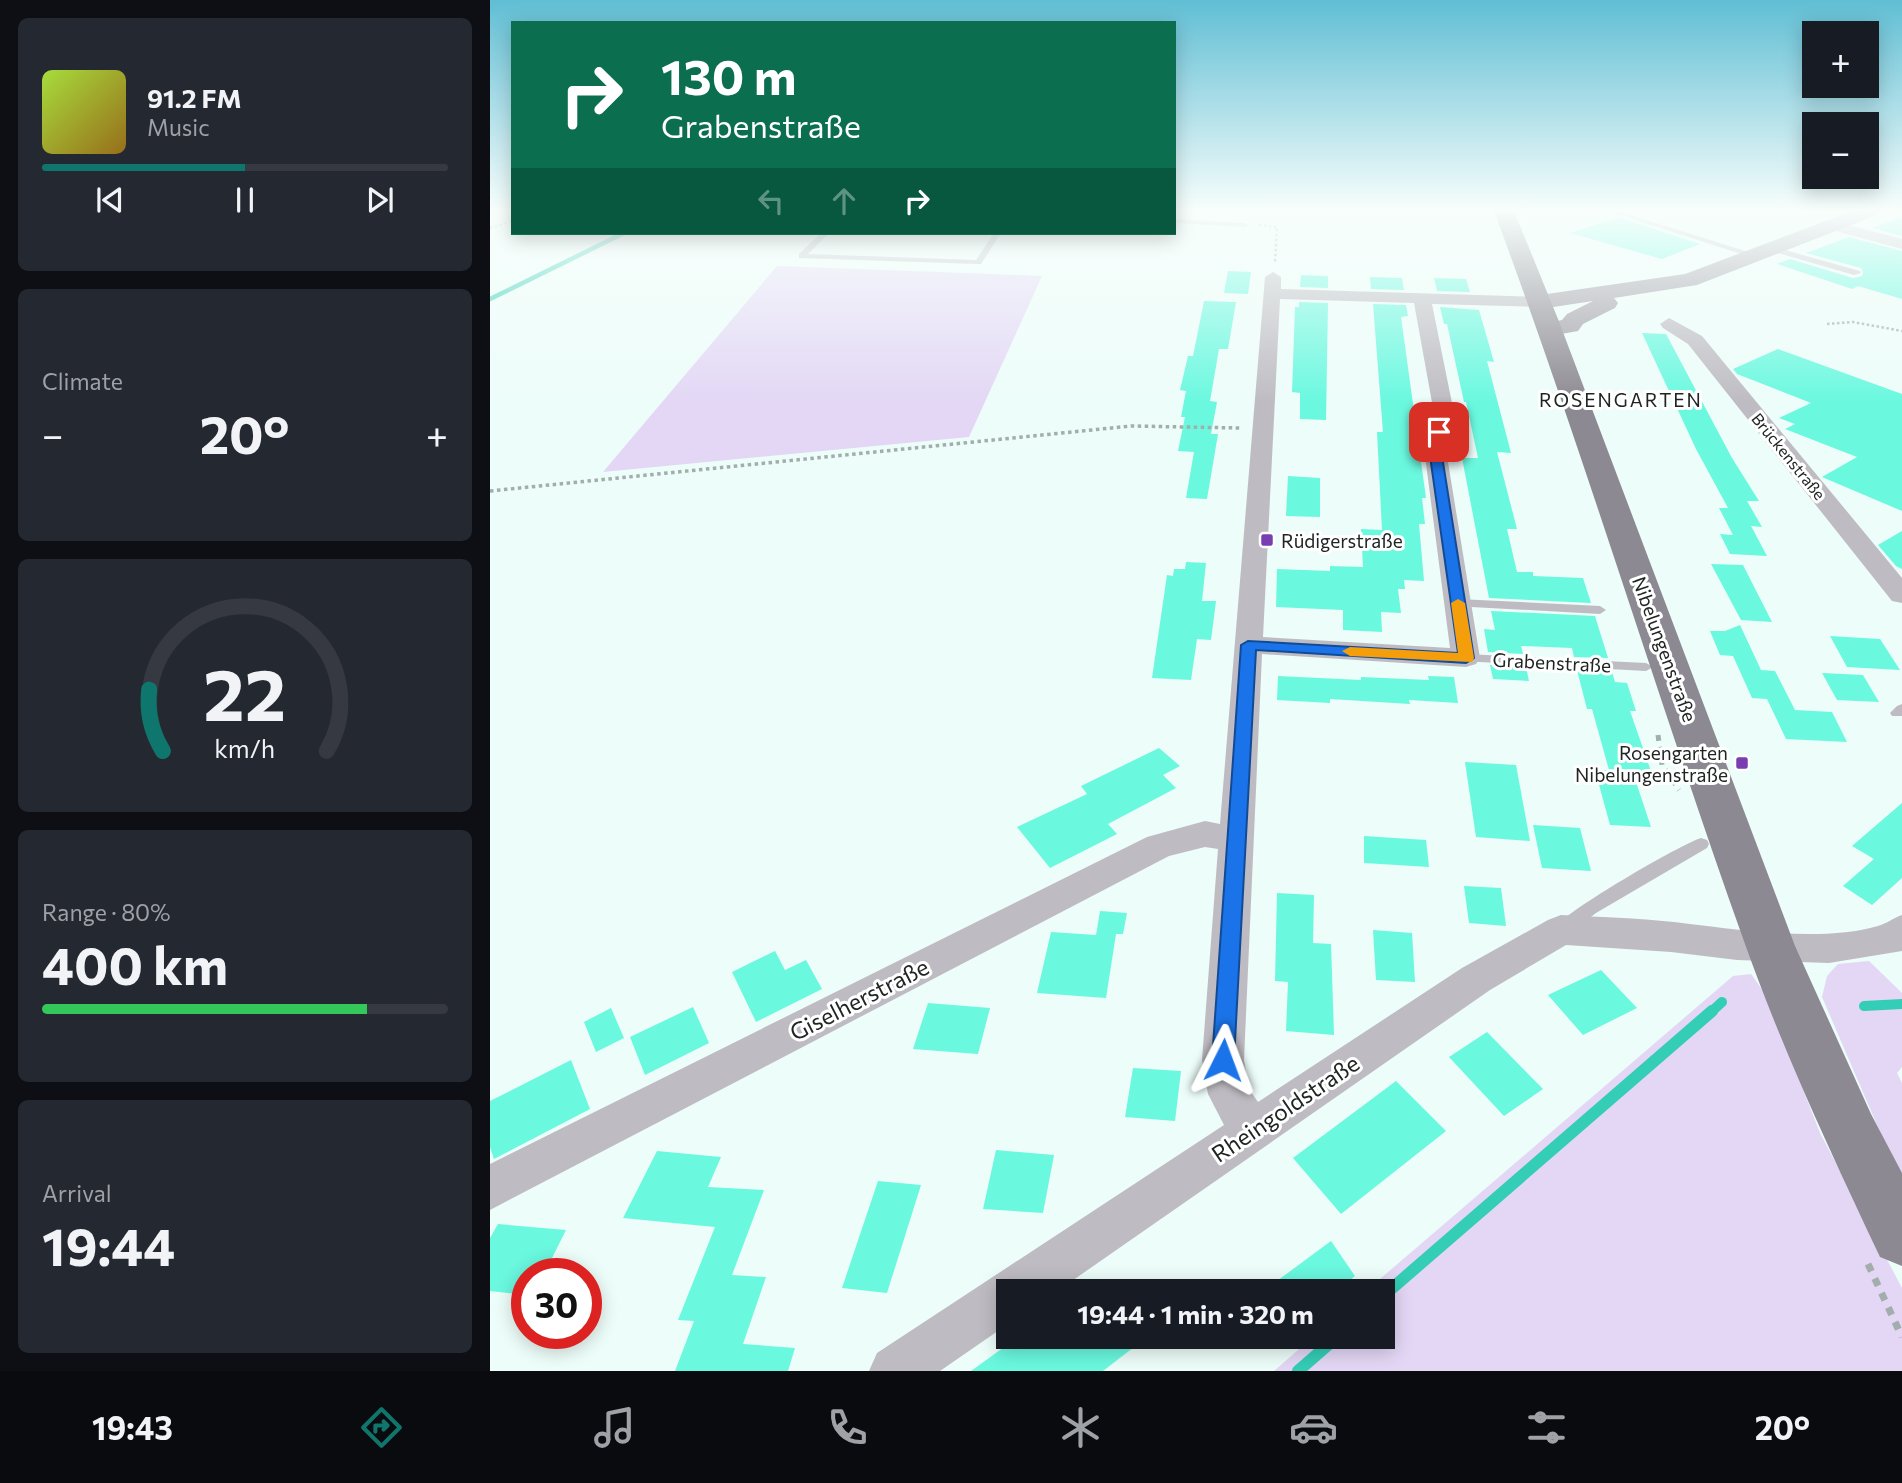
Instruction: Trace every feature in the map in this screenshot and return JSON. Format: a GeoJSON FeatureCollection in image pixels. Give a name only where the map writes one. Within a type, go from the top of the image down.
{"type":"FeatureCollection","features":[{"type":"Feature","properties":{"kind":"main road","name":"Nibelungenstraße"},"geometry":{"type":"LineString","coordinates":[[1528,275],[1770,946],[1852,1133],[1902,1236]]}},
{"type":"Feature","properties":{"kind":"main road"},"geometry":{"type":"LineString","coordinates":[[1530,275],[1549,283],[1609,298]]}},
{"type":"Feature","properties":{"kind":"main road"},"geometry":{"type":"LineString","coordinates":[[1540,302],[1661,294],[1700,275]]}},
{"type":"Feature","properties":{"kind":"main road"},"geometry":{"type":"LineString","coordinates":[[1550,329],[1570,326],[1579,316],[1609,298]]}},
{"type":"Feature","properties":{"kind":"street"},"geometry":{"type":"LineString","coordinates":[[1251,1130],[1229,1094],[1223,1060],[1261,429],[1274,286],[1515,306],[1540,302]]}},
{"type":"Feature","properties":{"kind":"street"},"geometry":{"type":"LineString","coordinates":[[1422,300],[1443,408],[1436,456],[1466,658]]}},
{"type":"Feature","properties":{"kind":"street","name":"Brückenstraße"},"geometry":{"type":"LineString","coordinates":[[1669,324],[1695,340],[1902,595]]}},
{"type":"Feature","properties":{"kind":"street","name":"Grabenstraße"},"geometry":{"type":"LineString","coordinates":[[1248,645],[1466,658]]}},
{"type":"Feature","properties":{"kind":"street","name":"Giselherstraße"},"geometry":{"type":"LineString","coordinates":[[490,1188],[1159,846],[1205,834],[1235,839]]}},
{"type":"Feature","properties":{"kind":"street"},"geometry":{"type":"LineString","coordinates":[[1561,930],[1829,948],[1890,940],[1902,930]]}},
{"type":"Feature","properties":{"kind":"street","name":"Rheingoldstraße"},"geometry":{"type":"LineString","coordinates":[[1032,1279],[1476,979],[1561,930]]}},
{"type":"Feature","properties":{"kind":"street"},"geometry":{"type":"LineString","coordinates":[[895,1371],[996,1302]]}},
{"type":"Feature","properties":{"kind":"lane"},"geometry":{"type":"LineString","coordinates":[[1458,603],[1600,610]]}},
{"type":"Feature","properties":{"kind":"lane","name":"Grabenstraße"},"geometry":{"type":"LineString","coordinates":[[1466,658],[1646,667]]}},
{"type":"Feature","properties":{"kind":"lane","name":"Rheingoldstraße"},"geometry":{"type":"LineString","coordinates":[[1561,930],[1590,908],[1701,844]]}},
{"type":"Feature","properties":{"kind":"path"},"geometry":{"type":"LineString","coordinates":[[1274,286],[1275,275]]}},
{"type":"Feature","properties":{"kind":"path"},"geometry":{"type":"LineString","coordinates":[[1827,324],[1853,322],[1902,331]]}},
{"type":"Feature","properties":{"kind":"path"},"geometry":{"type":"LineString","coordinates":[[490,491],[1131,426],[1261,429]]}},
{"type":"Feature","properties":{"kind":"shaded area"},"geometry":{"type":"Polygon","coordinates":[[[769,275],[1042,276],[969,437],[603,472],[769,275]]]}},
{"type":"Feature","properties":{"kind":"shaded area"},"geometry":{"type":"Polygon","coordinates":[[[1869,961],[1902,993],[1902,1067],[1897,1073],[1902,1083],[1902,1183],[1822,997],[1827,976],[1838,964],[1869,961]]]}},
{"type":"Feature","properties":{"kind":"shaded area"},"geometry":{"type":"Polygon","coordinates":[[[1751,974],[1766,995],[1820,1133],[1902,1288],[1902,1371],[1274,1371],[1299,1349],[1395,1349],[1395,1279],[1380,1279],[1733,976],[1751,974]]]}},
{"type":"Feature","properties":{"kind":"building"},"geometry":{"type":"Polygon","coordinates":[[[1227,275],[1251,275],[1248,294],[1224,293],[1227,275]]]}},
{"type":"Feature","properties":{"kind":"building"},"geometry":{"type":"Polygon","coordinates":[[[1301,275],[1328,276],[1328,288],[1300,287],[1301,275]]]}},
{"type":"Feature","properties":{"kind":"building"},"geometry":{"type":"Polygon","coordinates":[[[1810,275],[1843,275],[1853,278],[1902,275],[1902,299],[1858,286],[1852,289],[1810,275]]]}},
{"type":"Feature","properties":{"kind":"building"},"geometry":{"type":"Polygon","coordinates":[[[1370,277],[1402,278],[1404,290],[1371,289],[1370,277]]]}},
{"type":"Feature","properties":{"kind":"building"},"geometry":{"type":"Polygon","coordinates":[[[1434,278],[1466,279],[1470,292],[1437,291],[1434,278]]]}},
{"type":"Feature","properties":{"kind":"building"},"geometry":{"type":"Polygon","coordinates":[[[1204,301],[1236,302],[1228,349],[1219,349],[1210,401],[1217,402],[1211,434],[1218,434],[1207,499],[1186,498],[1194,452],[1178,451],[1185,417],[1181,417],[1186,391],[1180,390],[1188,356],[1193,356],[1204,301]]]}},
{"type":"Feature","properties":{"kind":"building"},"geometry":{"type":"Polygon","coordinates":[[[1299,302],[1328,303],[1326,420],[1300,419],[1300,393],[1292,392],[1295,307],[1299,307],[1299,302]]]}},
{"type":"Feature","properties":{"kind":"building"},"geometry":{"type":"Polygon","coordinates":[[[1373,304],[1406,305],[1408,316],[1401,317],[1426,498],[1422,498],[1425,524],[1419,524],[1424,581],[1404,580],[1405,589],[1398,589],[1401,613],[1381,612],[1382,632],[1343,630],[1343,610],[1276,607],[1277,569],[1330,571],[1330,566],[1363,567],[1361,529],[1382,530],[1377,432],[1383,432],[1373,304]]]}},
{"type":"Feature","properties":{"kind":"building"},"geometry":{"type":"Polygon","coordinates":[[[1440,307],[1479,310],[1494,362],[1487,361],[1511,453],[1497,452],[1517,529],[1507,529],[1517,572],[1533,572],[1533,576],[1583,578],[1591,603],[1489,598],[1462,458],[1478,458],[1447,324],[1444,324],[1440,307]]]}},
{"type":"Feature","properties":{"kind":"building"},"geometry":{"type":"Polygon","coordinates":[[[1642,333],[1666,334],[1732,458],[1759,501],[1747,501],[1762,527],[1751,526],[1767,556],[1730,554],[1720,534],[1733,535],[1719,508],[1728,508],[1696,449],[1642,333]]]}},
{"type":"Feature","properties":{"kind":"building"},"geometry":{"type":"Polygon","coordinates":[[[1778,349],[1902,394],[1902,511],[1822,477],[1857,457],[1785,429],[1795,424],[1779,418],[1811,403],[1737,374],[1733,369],[1778,349]]]}},
{"type":"Feature","properties":{"kind":"building"},"geometry":{"type":"Polygon","coordinates":[[[1288,476],[1320,478],[1320,517],[1286,516],[1288,476]]]}},
{"type":"Feature","properties":{"kind":"building"},"geometry":{"type":"Polygon","coordinates":[[[1902,531],[1902,569],[1896,566],[1878,545],[1902,531]]]}},
{"type":"Feature","properties":{"kind":"building"},"geometry":{"type":"Polygon","coordinates":[[[1186,562],[1206,563],[1202,601],[1216,601],[1211,640],[1197,639],[1191,680],[1152,678],[1167,575],[1173,576],[1174,569],[1185,569],[1186,562]]]}},
{"type":"Feature","properties":{"kind":"building"},"geometry":{"type":"Polygon","coordinates":[[[1711,564],[1743,565],[1772,622],[1741,620],[1711,564]]]}},
{"type":"Feature","properties":{"kind":"building"},"geometry":{"type":"Polygon","coordinates":[[[1491,611],[1595,616],[1608,658],[1574,657],[1572,648],[1521,646],[1523,654],[1488,652],[1484,629],[1495,630],[1491,611]]]}},
{"type":"Feature","properties":{"kind":"building"},"geometry":{"type":"Polygon","coordinates":[[[1740,625],[1761,670],[1775,671],[1795,710],[1832,712],[1847,742],[1786,739],[1767,699],[1752,698],[1733,656],[1720,655],[1710,631],[1725,631],[1740,625]]]}},
{"type":"Feature","properties":{"kind":"building"},"geometry":{"type":"Polygon","coordinates":[[[1830,636],[1880,639],[1900,670],[1847,667],[1830,636]]]}},
{"type":"Feature","properties":{"kind":"building"},"geometry":{"type":"Polygon","coordinates":[[[1490,665],[1526,667],[1529,681],[1493,679],[1490,665]]]}},
{"type":"Feature","properties":{"kind":"building"},"geometry":{"type":"Polygon","coordinates":[[[1577,670],[1612,672],[1615,682],[1627,683],[1636,711],[1630,711],[1652,774],[1633,773],[1651,827],[1610,825],[1595,770],[1609,770],[1592,709],[1587,709],[1577,670]]]}},
{"type":"Feature","properties":{"kind":"building"},"geometry":{"type":"Polygon","coordinates":[[[1822,673],[1863,675],[1879,702],[1837,700],[1822,673]]]}},
{"type":"Feature","properties":{"kind":"building"},"geometry":{"type":"Polygon","coordinates":[[[1278,676],[1361,680],[1361,677],[1429,680],[1428,676],[1454,677],[1458,703],[1409,700],[1410,704],[1330,699],[1330,703],[1277,700],[1278,676]]]}},
{"type":"Feature","properties":{"kind":"building"},"geometry":{"type":"Polygon","coordinates":[[[1159,748],[1180,766],[1163,775],[1176,788],[1108,824],[1117,834],[1050,868],[1017,827],[1087,794],[1081,786],[1159,748]]]}},
{"type":"Feature","properties":{"kind":"building"},"geometry":{"type":"Polygon","coordinates":[[[1465,762],[1516,765],[1530,841],[1476,837],[1465,762]]]}},
{"type":"Feature","properties":{"kind":"building"},"geometry":{"type":"Polygon","coordinates":[[[1902,803],[1902,878],[1872,905],[1843,886],[1874,859],[1852,846],[1902,803]]]}},
{"type":"Feature","properties":{"kind":"building"},"geometry":{"type":"Polygon","coordinates":[[[1533,825],[1580,828],[1591,871],[1542,868],[1533,825]]]}},
{"type":"Feature","properties":{"kind":"building"},"geometry":{"type":"Polygon","coordinates":[[[1364,836],[1426,840],[1429,867],[1364,863],[1364,836]]]}},
{"type":"Feature","properties":{"kind":"building"},"geometry":{"type":"Polygon","coordinates":[[[1464,886],[1501,888],[1506,926],[1469,923],[1464,886]]]}},
{"type":"Feature","properties":{"kind":"building"},"geometry":{"type":"Polygon","coordinates":[[[1277,893],[1314,895],[1313,943],[1331,944],[1334,1035],[1286,1031],[1288,982],[1275,981],[1277,893]]]}},
{"type":"Feature","properties":{"kind":"building"},"geometry":{"type":"Polygon","coordinates":[[[1100,911],[1127,913],[1123,934],[1116,934],[1106,998],[1037,993],[1051,932],[1096,935],[1100,911]]]}},
{"type":"Feature","properties":{"kind":"building"},"geometry":{"type":"Polygon","coordinates":[[[1373,930],[1412,933],[1415,982],[1376,980],[1373,930]]]}},
{"type":"Feature","properties":{"kind":"building"},"geometry":{"type":"Polygon","coordinates":[[[775,951],[785,970],[806,960],[822,989],[756,1022],[732,972],[775,951]]]}},
{"type":"Feature","properties":{"kind":"building"},"geometry":{"type":"Polygon","coordinates":[[[1601,970],[1637,1008],[1583,1035],[1548,995],[1601,970]]]}},
{"type":"Feature","properties":{"kind":"building"},"geometry":{"type":"Polygon","coordinates":[[[928,1003],[990,1008],[978,1054],[913,1049],[928,1003]]]}},
{"type":"Feature","properties":{"kind":"building"},"geometry":{"type":"Polygon","coordinates":[[[693,1007],[709,1043],[645,1075],[630,1037],[693,1007]]]}},
{"type":"Feature","properties":{"kind":"building"},"geometry":{"type":"Polygon","coordinates":[[[611,1008],[624,1038],[596,1052],[584,1022],[611,1008]]]}},
{"type":"Feature","properties":{"kind":"building"},"geometry":{"type":"Polygon","coordinates":[[[1487,1032],[1543,1089],[1504,1116],[1449,1057],[1487,1032]]]}},
{"type":"Feature","properties":{"kind":"building"},"geometry":{"type":"Polygon","coordinates":[[[571,1060],[590,1109],[494,1159],[490,1147],[490,1101],[571,1060]]]}},
{"type":"Feature","properties":{"kind":"building"},"geometry":{"type":"Polygon","coordinates":[[[1133,1068],[1181,1071],[1175,1121],[1125,1117],[1133,1068]]]}},
{"type":"Feature","properties":{"kind":"building"},"geometry":{"type":"Polygon","coordinates":[[[1396,1081],[1446,1131],[1341,1214],[1293,1158],[1396,1081]]]}},
{"type":"Feature","properties":{"kind":"building"},"geometry":{"type":"Polygon","coordinates":[[[996,1150],[1054,1155],[1043,1213],[983,1209],[996,1150]]]}},
{"type":"Feature","properties":{"kind":"building"},"geometry":{"type":"Polygon","coordinates":[[[657,1151],[721,1157],[708,1187],[764,1190],[732,1275],[766,1277],[743,1344],[795,1348],[788,1371],[675,1371],[694,1321],[678,1320],[715,1227],[623,1218],[657,1151]]]}},
{"type":"Feature","properties":{"kind":"building"},"geometry":{"type":"Polygon","coordinates":[[[878,1181],[921,1185],[887,1293],[842,1288],[878,1181]]]}},
{"type":"Feature","properties":{"kind":"building"},"geometry":{"type":"Polygon","coordinates":[[[498,1224],[566,1230],[552,1258],[511,1258],[511,1293],[490,1291],[490,1238],[498,1224]]]}},
{"type":"Feature","properties":{"kind":"building"},"geometry":{"type":"Polygon","coordinates":[[[1331,1241],[1355,1276],[1351,1279],[1280,1279],[1331,1241]]]}},
{"type":"Feature","properties":{"kind":"building"},"geometry":{"type":"Polygon","coordinates":[[[1001,1349],[1131,1349],[1103,1371],[971,1371],[1001,1349]]]}},
{"type":"Feature","properties":{"kind":"waterway"},"geometry":{"type":"LineString","coordinates":[[490,299],[539,275]]}},
{"type":"Feature","properties":{"kind":"waterway"},"geometry":{"type":"LineString","coordinates":[[1710,1013],[1722,1002]]}},
{"type":"Feature","properties":{"kind":"waterway"},"geometry":{"type":"LineString","coordinates":[[1864,1006],[1902,1004]]}},
{"type":"Feature","properties":{"kind":"waterway"},"geometry":{"type":"LineString","coordinates":[[1395,1286],[1712,1011]]}},
{"type":"Feature","properties":{"kind":"waterway"},"geometry":{"type":"LineString","coordinates":[[1298,1371],[1323,1349]]}},
{"type":"Feature","properties":{"kind":"slow traffic"},"geometry":{"type":"LineString","coordinates":[[1350,651],[1466,658],[1458,603]]}},
{"type":"Feature","properties":{"kind":"place","name":"Rüdigerstraße"},"geometry":{"type":"Point","coordinates":[1267,540]}},
{"type":"Feature","properties":{"kind":"place","name":"Rosengarten Nibelungenstraße"},"geometry":{"type":"Point","coordinates":[1742,763]}},
{"type":"Feature","properties":{"kind":"district","name":"ROSENGARTEN"},"geometry":{"type":"Point","coordinates":[1621,399]}},
{"type":"Feature","properties":{"kind":"route"},"geometry":{"type":"LineString","coordinates":[[1223,1060],[1248,645],[1466,658],[1436,456],[1439,432]]}}]}
